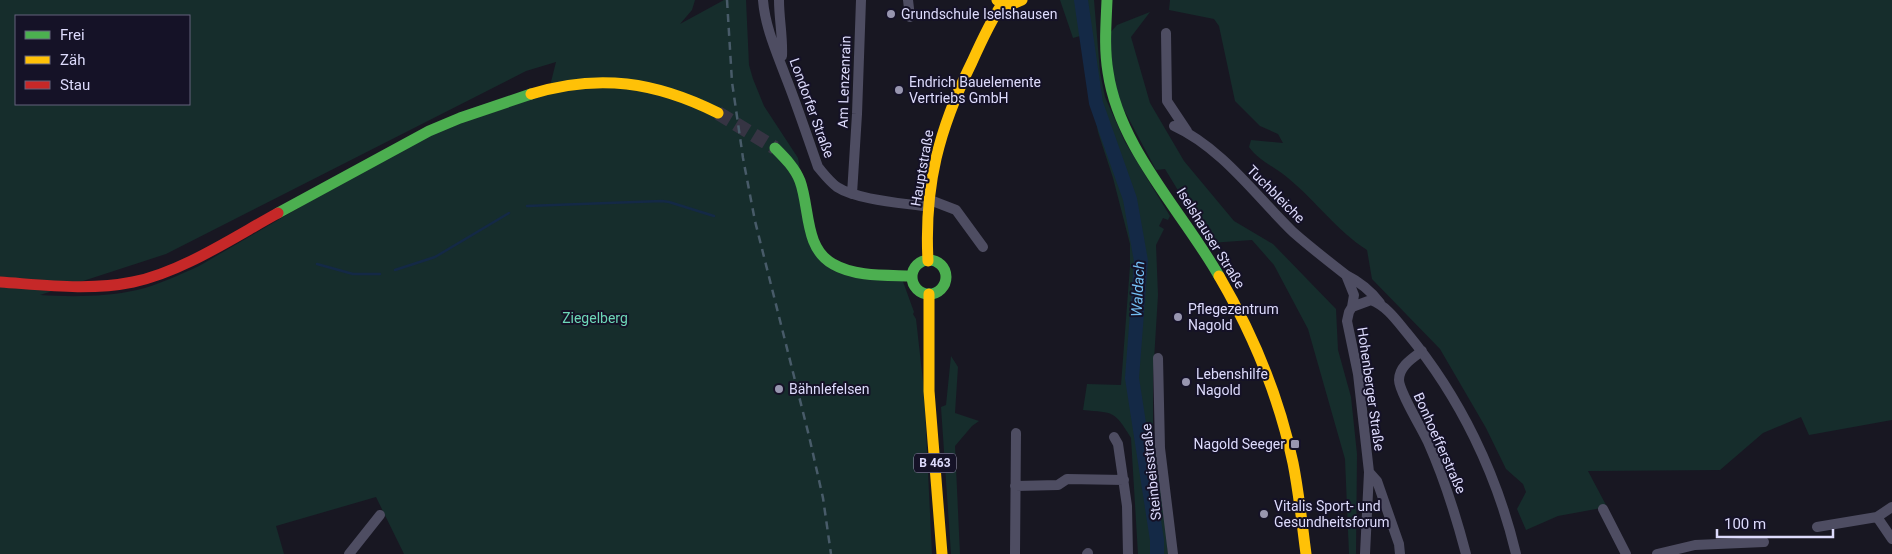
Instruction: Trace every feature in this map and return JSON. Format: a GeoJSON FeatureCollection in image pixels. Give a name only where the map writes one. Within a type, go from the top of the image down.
{"type":"FeatureCollection","features":[{"type":"Feature","properties":{"kind":"street","name":"Londorfer Straße"},"geometry":{"type":"LineString","coordinates":[[763,0],[779,58],[818,167],[828,180],[838,188],[852,194],[929,203],[956,210],[983,247]]}},
{"type":"Feature","properties":{"kind":"street"},"geometry":{"type":"LineString","coordinates":[[778,0],[782,47],[782,56],[779,58]]}},
{"type":"Feature","properties":{"kind":"street","name":"Am Lenzenrain"},"geometry":{"type":"LineString","coordinates":[[852,194],[861,0]]}},
{"type":"Feature","properties":{"kind":"street"},"geometry":{"type":"LineString","coordinates":[[908,0],[910,17]]}},
{"type":"Feature","properties":{"kind":"street"},"geometry":{"type":"LineString","coordinates":[[999,2],[1012,6],[1022,0]]}},
{"type":"Feature","properties":{"kind":"street","name":"Iselshauser Straße"},"geometry":{"type":"LineString","coordinates":[[1107,0],[1104,16],[1104,49],[1114,100],[1134,146],[1152,176],[1207,254],[1252,337],[1282,421],[1294,464],[1306,554]]}},
{"type":"Feature","properties":{"kind":"street","name":"Hauptstraße"},"geometry":{"type":"LineString","coordinates":[[928,261],[929,203],[941,137],[980,42],[999,2]]}},
{"type":"Feature","properties":{"kind":"street","name":"Tuchbleiche"},"geometry":{"type":"LineString","coordinates":[[1166,33],[1167,101],[1187,132]]}},
{"type":"Feature","properties":{"kind":"street"},"geometry":{"type":"LineString","coordinates":[[0,282],[83,287],[111,286],[156,276],[185,264],[399,146],[442,125],[511,100],[549,89],[608,82],[629,83],[664,89],[686,97],[718,113]]}},
{"type":"Feature","properties":{"kind":"street","name":"Tuchbleiche"},"geometry":{"type":"LineString","coordinates":[[1174,126],[1187,132],[1220,158],[1293,232],[1346,275],[1368,289],[1380,304]]}},
{"type":"Feature","properties":{"kind":"street"},"geometry":{"type":"LineString","coordinates":[[775,148],[787,159],[801,182],[812,236],[819,252],[832,264],[846,269],[912,276]]}},
{"type":"Feature","properties":{"kind":"street"},"geometry":{"type":"LineString","coordinates":[[928,261],[938,263],[946,277],[943,287],[939,291],[929,294],[919,291],[915,287],[912,276],[916,268],[928,261]]}},
{"type":"Feature","properties":{"kind":"street"},"geometry":{"type":"LineString","coordinates":[[1346,275],[1354,295],[1352,307],[1371,300],[1380,304],[1391,314],[1422,352],[1451,393],[1500,497],[1516,554]]}},
{"type":"Feature","properties":{"kind":"street","name":"B 463"},"geometry":{"type":"LineString","coordinates":[[929,294],[927,340],[942,554]]}},
{"type":"Feature","properties":{"kind":"street","name":"Hohenberger Straße"},"geometry":{"type":"LineString","coordinates":[[1352,307],[1347,321],[1358,374],[1369,472],[1366,554]]}},
{"type":"Feature","properties":{"kind":"street","name":"Bonhoefferstraße"},"geometry":{"type":"LineString","coordinates":[[1422,352],[1405,364],[1399,379],[1449,493],[1466,554]]}},
{"type":"Feature","properties":{"kind":"street","name":"Steinbeisstraße"},"geometry":{"type":"LineString","coordinates":[[1158,358],[1160,448],[1173,554]]}},
{"type":"Feature","properties":{"kind":"street"},"geometry":{"type":"LineString","coordinates":[[1014,554],[1016,433]]}},
{"type":"Feature","properties":{"kind":"street"},"geometry":{"type":"LineString","coordinates":[[1114,437],[1118,444],[1124,480],[1127,506],[1128,554]]}},
{"type":"Feature","properties":{"kind":"street"},"geometry":{"type":"LineString","coordinates":[[1369,472],[1377,481],[1399,544],[1400,554]]}},
{"type":"Feature","properties":{"kind":"street"},"geometry":{"type":"LineString","coordinates":[[1015,486],[1058,485],[1067,479],[1124,480]]}},
{"type":"Feature","properties":{"kind":"street"},"geometry":{"type":"LineString","coordinates":[[1817,527],[1877,516],[1892,507]]}},
{"type":"Feature","properties":{"kind":"street"},"geometry":{"type":"LineString","coordinates":[[1603,509],[1626,554]]}},
{"type":"Feature","properties":{"kind":"street"},"geometry":{"type":"LineString","coordinates":[[350,554],[380,515]]}},
{"type":"Feature","properties":{"kind":"street"},"geometry":{"type":"LineString","coordinates":[[1877,516],[1892,539]]}},
{"type":"Feature","properties":{"kind":"street"},"geometry":{"type":"LineString","coordinates":[[1657,554],[1696,545],[1764,542]]}},
{"type":"Feature","properties":{"kind":"green space","name":"Ziegelberg"},"geometry":{"type":"Polygon","coordinates":[[[0,0],[695,0],[692,10],[680,24],[724,0],[746,0],[749,65],[764,106],[798,158],[812,236],[832,264],[901,276],[914,312],[924,390],[932,554],[404,554],[376,497],[276,526],[284,554],[0,554],[0,0]],[[556,62],[526,71],[166,254],[40,295],[88,296],[113,294],[137,290],[168,280],[199,266],[350,178],[450,125],[550,86],[556,62]]]}},
{"type":"Feature","properties":{"kind":"green space"},"geometry":{"type":"Polygon","coordinates":[[[1060,0],[1094,0],[1100,72],[1105,97],[1125,142],[1170,216],[1168,220],[1163,218],[1159,226],[1164,229],[1156,245],[1158,295],[1153,376],[1153,436],[1164,508],[1168,554],[1138,554],[1131,438],[1121,422],[1112,415],[1083,410],[1087,384],[1121,385],[1130,244],[1113,178],[1098,132],[1080,36],[1073,38],[1060,0]]]}},
{"type":"Feature","properties":{"kind":"green space"},"geometry":{"type":"Polygon","coordinates":[[[1170,0],[1892,0],[1892,420],[1809,435],[1801,417],[1763,433],[1720,470],[1588,471],[1607,507],[1558,516],[1526,530],[1517,509],[1526,492],[1523,484],[1506,469],[1486,428],[1440,349],[1372,279],[1367,250],[1336,225],[1288,178],[1262,160],[1249,147],[1251,140],[1283,143],[1278,134],[1260,126],[1235,101],[1219,26],[1214,19],[1169,10],[1170,0]]]}},
{"type":"Feature","properties":{"kind":"green space"},"geometry":{"type":"Polygon","coordinates":[[[1150,12],[1131,37],[1150,103],[1184,161],[1234,221],[1273,244],[1336,309],[1338,350],[1351,397],[1357,454],[1356,554],[1349,554],[1345,459],[1308,329],[1274,265],[1252,240],[1210,243],[1165,169],[1156,170],[1115,93],[1109,34],[1117,25],[1150,12]]]}},
{"type":"Feature","properties":{"kind":"green space"},"geometry":{"type":"Polygon","coordinates":[[[951,356],[958,367],[955,413],[979,421],[972,426],[955,446],[960,554],[951,554],[941,407],[946,405],[951,356]]]}},
{"type":"Feature","properties":{"kind":"waterway","name":"Waldach"},"geometry":{"type":"LineString","coordinates":[[1081,0],[1096,103],[1130,199],[1141,261],[1132,378],[1157,540],[1157,554]]}},
{"type":"Feature","properties":{"kind":"waterway"},"geometry":{"type":"LineString","coordinates":[[527,206],[662,201],[714,216]]}},
{"type":"Feature","properties":{"kind":"waterway"},"geometry":{"type":"LineString","coordinates":[[395,270],[435,257],[509,213]]}},
{"type":"Feature","properties":{"kind":"waterway"},"geometry":{"type":"LineString","coordinates":[[317,264],[353,274],[380,274]]}},
{"type":"Feature","properties":{"kind":"tunnel"},"geometry":{"type":"LineString","coordinates":[[718,113],[775,148]]}},
{"type":"Feature","properties":{"kind":"railway"},"geometry":{"type":"LineString","coordinates":[[727,0],[732,82],[743,158],[755,221],[823,498],[831,554]]}},
{"type":"Feature","properties":{"kind":"traffic: fast"},"geometry":{"type":"LineString","coordinates":[[1107,0],[1107,63],[1114,100],[1138,153],[1219,276]]}},
{"type":"Feature","properties":{"kind":"traffic: fast"},"geometry":{"type":"LineString","coordinates":[[278,213],[429,131],[460,118],[531,94]]}},
{"type":"Feature","properties":{"kind":"traffic: fast"},"geometry":{"type":"LineString","coordinates":[[775,148],[798,176],[812,238],[824,257],[833,264],[851,271],[912,276]]}},
{"type":"Feature","properties":{"kind":"traffic: fast"},"geometry":{"type":"LineString","coordinates":[[929,260],[941,265],[946,277],[941,289],[929,294],[917,289],[912,277],[917,265],[929,260]]}},
{"type":"Feature","properties":{"kind":"traffic: slow"},"geometry":{"type":"LineString","coordinates":[[997,0],[1010,5],[1022,0]]}},
{"type":"Feature","properties":{"kind":"traffic: slow"},"geometry":{"type":"LineString","coordinates":[[928,261],[927,233],[929,207],[931,182],[936,158],[960,87],[986,32],[1002,4]]}},
{"type":"Feature","properties":{"kind":"traffic: slow"},"geometry":{"type":"LineString","coordinates":[[531,94],[580,84],[627,84],[672,94],[718,113]]}},
{"type":"Feature","properties":{"kind":"traffic: slow"},"geometry":{"type":"LineString","coordinates":[[1219,276],[1254,343],[1280,414],[1295,474],[1306,554]]}},
{"type":"Feature","properties":{"kind":"traffic: slow"},"geometry":{"type":"LineString","coordinates":[[929,294],[929,391],[942,554]]}},
{"type":"Feature","properties":{"kind":"traffic: jam"},"geometry":{"type":"LineString","coordinates":[[0,282],[83,287],[133,282],[189,262],[278,213]]}},
{"type":"Feature","properties":{"kind":"place","name":"Grundschule Iselshausen"},"geometry":{"type":"Point","coordinates":[891,14]}},
{"type":"Feature","properties":{"kind":"place","name":"Endrich Bauelemente Vertriebs GmbH"},"geometry":{"type":"Point","coordinates":[899,90]}},
{"type":"Feature","properties":{"kind":"place","name":"Pflegezentrum Nagold"},"geometry":{"type":"Point","coordinates":[1178,317]}},
{"type":"Feature","properties":{"kind":"place","name":"Lebenshilfe Nagold"},"geometry":{"type":"Point","coordinates":[1186,382]}},
{"type":"Feature","properties":{"kind":"place","name":"Bähnlefelsen"},"geometry":{"type":"Point","coordinates":[779,389]}},
{"type":"Feature","properties":{"kind":"place","name":"Nagold Seeger"},"geometry":{"type":"Point","coordinates":[1295,444]}},
{"type":"Feature","properties":{"kind":"place","name":"Vitalis Sport- und Gesundheitsforum"},"geometry":{"type":"Point","coordinates":[1264,514]}}]}
